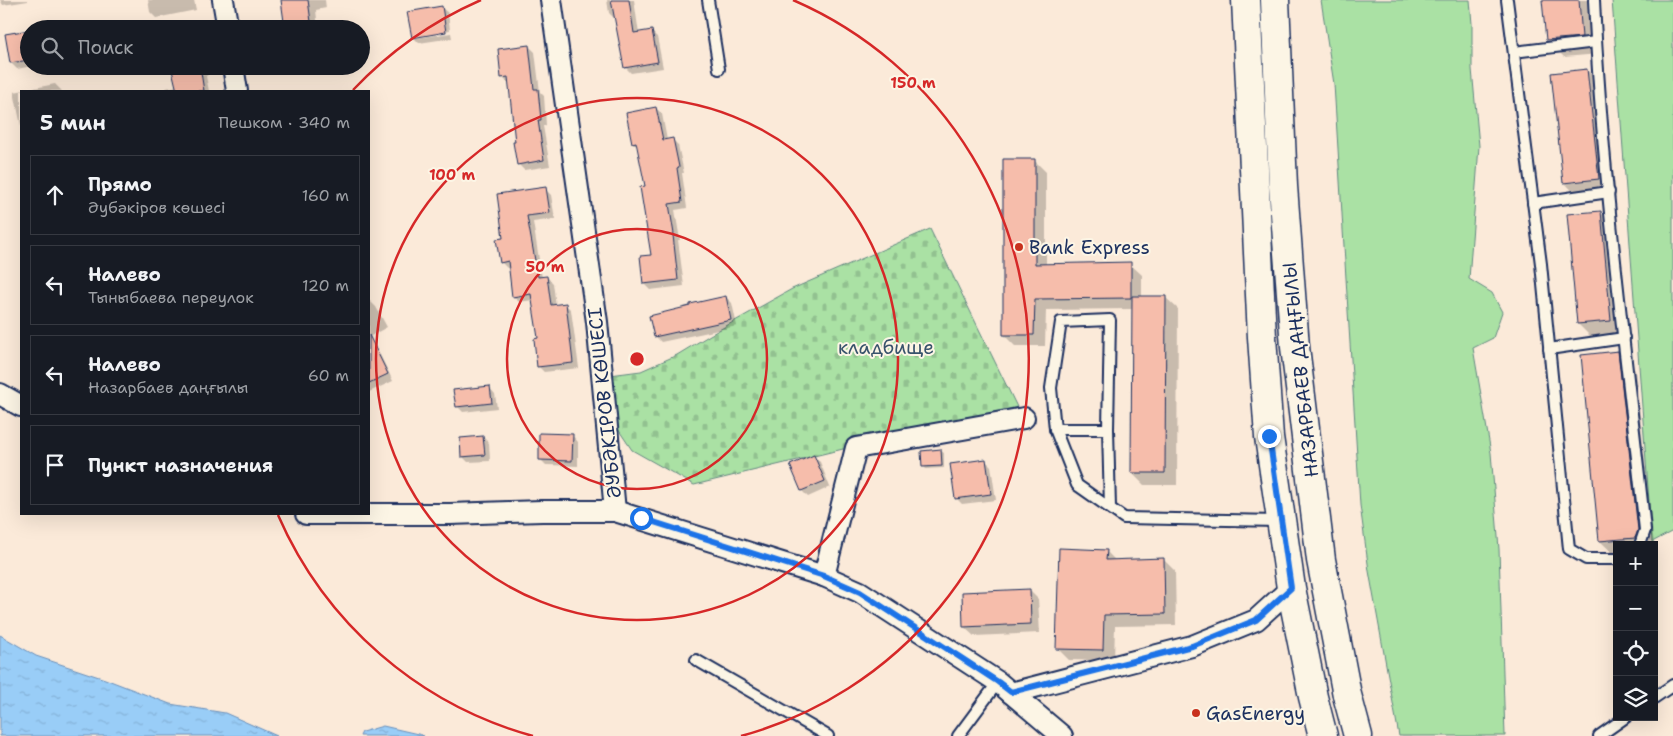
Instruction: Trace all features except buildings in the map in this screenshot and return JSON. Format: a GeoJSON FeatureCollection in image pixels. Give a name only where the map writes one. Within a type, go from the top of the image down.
{"type":"FeatureCollection","features":[{"type":"Feature","properties":{"kind":"main road","name":"НАЗАРБАЕВ ДАҢҒЫЛЫ"},"geometry":{"type":"LineString","coordinates":[[1246,0],[1269,436],[1291,588],[1313,697],[1323,736]]}},
{"type":"Feature","properties":{"kind":"main road","name":"НАЗАРБАЕВ ДАҢҒЫЛЫ"},"geometry":{"type":"LineString","coordinates":[[1275,0],[1283,186],[1295,347],[1321,560],[1347,695],[1358,736]]}},
{"type":"Feature","properties":{"kind":"street"},"geometry":{"type":"LineString","coordinates":[[223,0],[226,20]]}},
{"type":"Feature","properties":{"kind":"street","name":"ӘУБӘКІРОВ КӨШЕСІ"},"geometry":{"type":"LineString","coordinates":[[551,0],[597,322],[615,511],[824,576],[860,592],[1005,687],[1062,736]]}},
{"type":"Feature","properties":{"kind":"street"},"geometry":{"type":"LineString","coordinates":[[235,75],[237,90]]}},
{"type":"Feature","properties":{"kind":"street"},"geometry":{"type":"LineString","coordinates":[[0,394],[20,405]]}},
{"type":"Feature","properties":{"kind":"street"},"geometry":{"type":"LineString","coordinates":[[824,576],[856,448],[1024,418]]}},
{"type":"Feature","properties":{"kind":"street"},"geometry":{"type":"LineString","coordinates":[[370,514],[615,511]]}},
{"type":"Feature","properties":{"kind":"street"},"geometry":{"type":"LineString","coordinates":[[1005,687],[1192,646],[1256,620],[1291,588]]}},
{"type":"Feature","properties":{"kind":"lane"},"geometry":{"type":"LineString","coordinates":[[708,0],[719,69]]}},
{"type":"Feature","properties":{"kind":"lane"},"geometry":{"type":"LineString","coordinates":[[1507,0],[1533,203],[1569,549],[1586,559],[1613,558]]}},
{"type":"Feature","properties":{"kind":"lane"},"geometry":{"type":"LineString","coordinates":[[1594,0],[1608,192],[1645,530],[1641,541]]}},
{"type":"Feature","properties":{"kind":"lane"},"geometry":{"type":"LineString","coordinates":[[1514,52],[1596,42]]}},
{"type":"Feature","properties":{"kind":"lane"},"geometry":{"type":"LineString","coordinates":[[1533,203],[1608,192]]}},
{"type":"Feature","properties":{"kind":"lane"},"geometry":{"type":"LineString","coordinates":[[1110,508],[1108,429],[1110,320],[1061,322],[1051,388],[1055,429],[1077,485],[1124,518],[1280,520]]}},
{"type":"Feature","properties":{"kind":"lane"},"geometry":{"type":"LineString","coordinates":[[1549,349],[1624,338]]}},
{"type":"Feature","properties":{"kind":"lane"},"geometry":{"type":"LineString","coordinates":[[1055,429],[1108,429]]}},
{"type":"Feature","properties":{"kind":"lane"},"geometry":{"type":"LineString","coordinates":[[696,660],[828,736]]}},
{"type":"Feature","properties":{"kind":"lane"},"geometry":{"type":"LineString","coordinates":[[1658,695],[1673,685]]}},
{"type":"Feature","properties":{"kind":"lane"},"geometry":{"type":"LineString","coordinates":[[958,736],[1005,687]]}},
{"type":"Feature","properties":{"kind":"lane"},"geometry":{"type":"LineString","coordinates":[[1599,736],[1620,721]]}},
{"type":"Feature","properties":{"kind":"green space"},"geometry":{"type":"Polygon","coordinates":[[[1321,0],[1470,0],[1472,69],[1479,146],[1469,279],[1492,293],[1502,312],[1493,338],[1473,348],[1491,453],[1499,549],[1505,736],[1399,736],[1369,571],[1360,505],[1334,84],[1321,0]]]}},
{"type":"Feature","properties":{"kind":"green space"},"geometry":{"type":"Polygon","coordinates":[[[1612,0],[1673,0],[1673,531],[1652,541],[1612,0]]]}},
{"type":"Feature","properties":{"kind":"green space","name":"кладбище"},"geometry":{"type":"Polygon","coordinates":[[[930,229],[1017,407],[694,485],[632,450],[614,423],[610,375],[641,371],[677,355],[792,289],[930,229]]]}},
{"type":"Feature","properties":{"kind":"water"},"geometry":{"type":"Polygon","coordinates":[[[0,635],[36,656],[105,679],[170,704],[225,713],[277,736],[0,736],[0,635]]]}},
{"type":"Feature","properties":{"kind":"water"},"geometry":{"type":"Polygon","coordinates":[[[383,726],[424,736],[360,736],[362,732],[383,726]]]}},
{"type":"Feature","properties":{"kind":"place","name":"Bank Express"},"geometry":{"type":"Point","coordinates":[1019,247]}},
{"type":"Feature","properties":{"kind":"place","name":"GasEnergy"},"geometry":{"type":"Point","coordinates":[1196,713]}},
{"type":"Feature","properties":{"kind":"route"},"geometry":{"type":"LineString","coordinates":[[641,518],[824,576],[860,592],[1011,692],[1192,646],[1256,620],[1291,588],[1286,564],[1269,436]]}}]}
